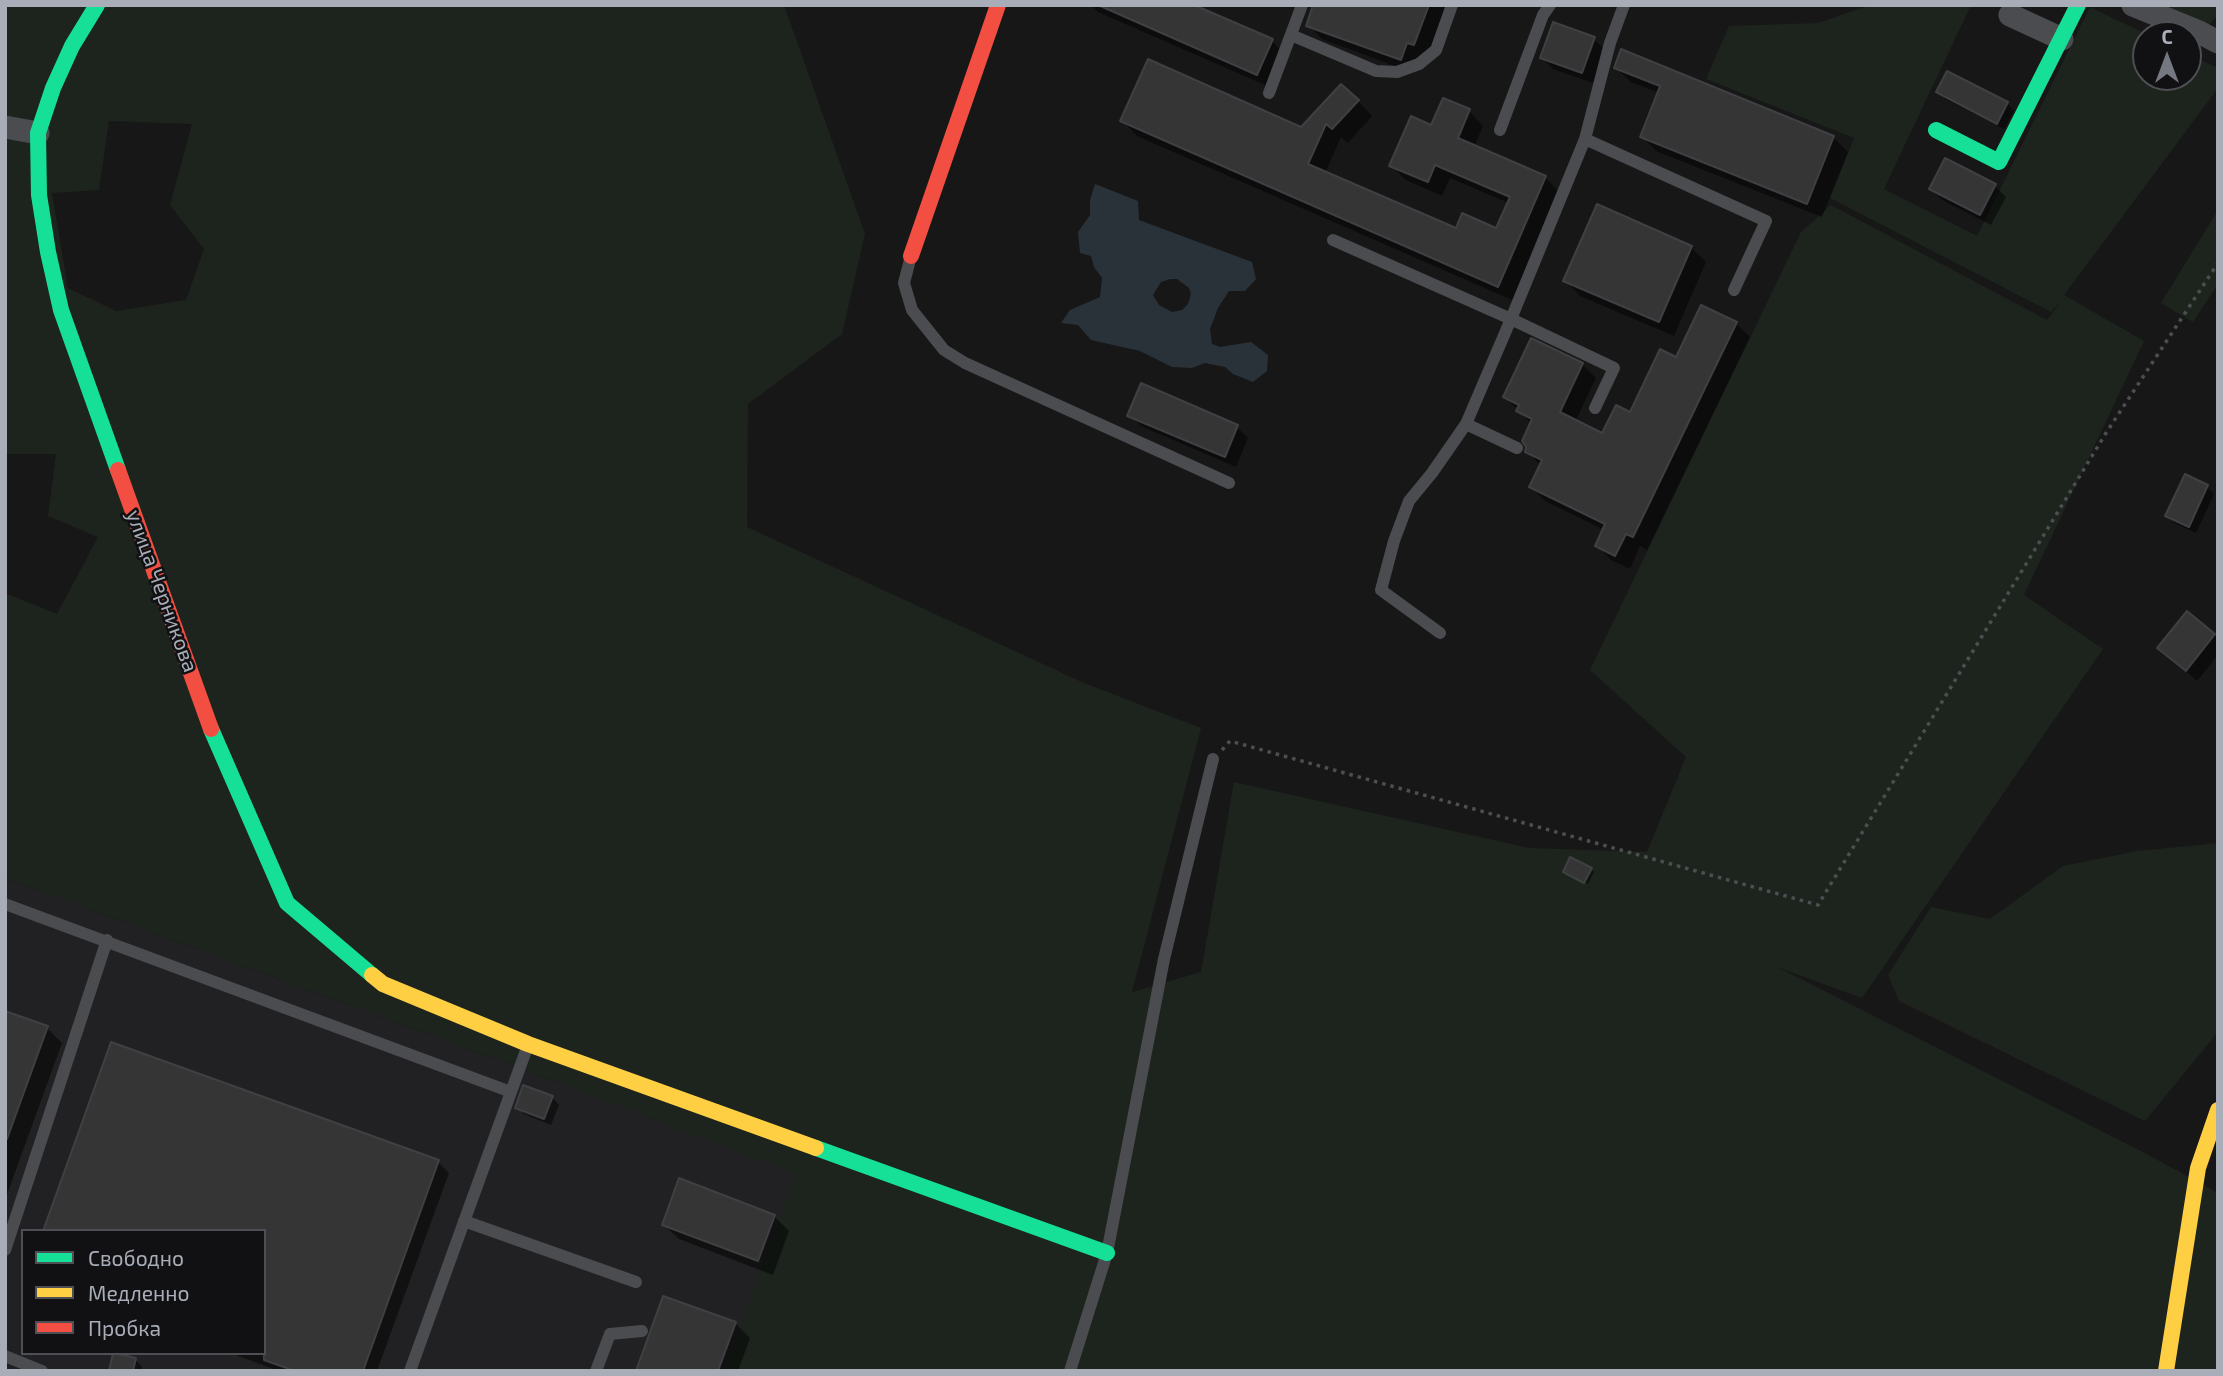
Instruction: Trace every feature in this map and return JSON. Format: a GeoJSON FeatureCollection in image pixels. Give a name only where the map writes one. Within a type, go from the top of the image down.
{"type":"FeatureCollection","features":[{"type":"Feature","properties":{"kind":"street","name":"улица Черникова"},"geometry":{"type":"LineString","coordinates":[[97,5],[72,46],[53,88],[38,133],[39,195],[61,310],[211,728],[287,903],[383,984],[528,1044],[1107,1253]]}},
{"type":"Feature","properties":{"kind":"street"},"geometry":{"type":"LineString","coordinates":[[911,256],[998,5]]}},
{"type":"Feature","properties":{"kind":"street"},"geometry":{"type":"LineString","coordinates":[[1936,130],[1999,162],[2078,5]]}},
{"type":"Feature","properties":{"kind":"street"},"geometry":{"type":"LineString","coordinates":[[2133,5],[2218,42]]}},
{"type":"Feature","properties":{"kind":"street"},"geometry":{"type":"LineString","coordinates":[[2010,15],[2062,39]]}},
{"type":"Feature","properties":{"kind":"street"},"geometry":{"type":"LineString","coordinates":[[5,127],[38,133]]}},
{"type":"Feature","properties":{"kind":"street"},"geometry":{"type":"LineString","coordinates":[[2166,1371],[2198,1168],[2218,1111]]}},
{"type":"Feature","properties":{"kind":"lane"},"geometry":{"type":"LineString","coordinates":[[1269,93],[1302,5]]}},
{"type":"Feature","properties":{"kind":"lane"},"geometry":{"type":"LineString","coordinates":[[1291,35],[1376,71],[1397,72],[1419,64],[1436,50],[1452,5]]}},
{"type":"Feature","properties":{"kind":"lane"},"geometry":{"type":"LineString","coordinates":[[1500,130],[1543,15],[1550,5]]}},
{"type":"Feature","properties":{"kind":"lane"},"geometry":{"type":"LineString","coordinates":[[1440,633],[1381,590],[1394,541],[1409,501],[1466,424],[1585,139],[1610,43],[1624,5]]}},
{"type":"Feature","properties":{"kind":"lane"},"geometry":{"type":"LineString","coordinates":[[1585,139],[1766,221],[1734,290]]}},
{"type":"Feature","properties":{"kind":"lane"},"geometry":{"type":"LineString","coordinates":[[1333,240],[1614,368],[1595,408]]}},
{"type":"Feature","properties":{"kind":"lane"},"geometry":{"type":"LineString","coordinates":[[911,256],[904,283],[912,310],[944,350],[965,363],[1229,483]]}},
{"type":"Feature","properties":{"kind":"lane"},"geometry":{"type":"LineString","coordinates":[[1466,424],[1517,447]]}},
{"type":"Feature","properties":{"kind":"lane"},"geometry":{"type":"LineString","coordinates":[[1070,1371],[1107,1253],[1164,959],[1213,759]]}},
{"type":"Feature","properties":{"kind":"lane"},"geometry":{"type":"LineString","coordinates":[[5,904],[511,1092]]}},
{"type":"Feature","properties":{"kind":"lane"},"geometry":{"type":"LineString","coordinates":[[5,1250],[107,940]]}},
{"type":"Feature","properties":{"kind":"lane"},"geometry":{"type":"LineString","coordinates":[[410,1371],[528,1044]]}},
{"type":"Feature","properties":{"kind":"lane"},"geometry":{"type":"LineString","coordinates":[[464,1221],[636,1282]]}},
{"type":"Feature","properties":{"kind":"lane"},"geometry":{"type":"LineString","coordinates":[[596,1371],[610,1334],[642,1331]]}},
{"type":"Feature","properties":{"kind":"lane"},"geometry":{"type":"LineString","coordinates":[[5,1356],[43,1371]]}},
{"type":"Feature","properties":{"kind":"path"},"geometry":{"type":"LineString","coordinates":[[1213,759],[1230,741],[1818,905],[2106,433],[2218,263]]}},
{"type":"Feature","properties":{"kind":"shaded area"},"geometry":{"type":"Polygon","coordinates":[[[5,5],[784,5],[865,234],[842,334],[748,404],[747,527],[1084,683],[1201,728],[1132,992],[1201,972],[1234,782],[1529,848],[1647,852],[1686,757],[1590,670],[1801,232],[1831,205],[2047,320],[2061,301],[2051,312],[1830,198],[1854,138],[1706,79],[1729,26],[1818,23],[1871,5],[1971,5],[1884,189],[1977,236],[2090,7],[2132,27],[2132,91],[2202,91],[2202,61],[2218,68],[2218,88],[2064,295],[2144,341],[2024,595],[2103,649],[1862,998],[1777,967],[2143,1152],[2218,1193],[2218,1371],[725,1371],[796,1174],[520,1068],[5,878],[5,593],[57,614],[98,537],[48,516],[56,454],[5,454],[5,5]],[[109,121],[99,190],[52,193],[68,288],[116,311],[186,300],[204,249],[170,205],[192,124],[109,121]]]}},
{"type":"Feature","properties":{"kind":"shaded area"},"geometry":{"type":"Polygon","coordinates":[[[2130,5],[2218,5],[2218,15],[2202,32],[2202,21],[2167,21],[2130,5]]]}},
{"type":"Feature","properties":{"kind":"shaded area"},"geometry":{"type":"Polygon","coordinates":[[[1095,184],[1138,201],[1139,220],[1252,262],[1256,279],[1245,291],[1229,291],[1218,308],[1210,329],[1212,344],[1220,347],[1251,342],[1268,355],[1267,371],[1253,382],[1233,374],[1225,367],[1205,363],[1192,368],[1172,367],[1140,351],[1091,340],[1078,325],[1061,323],[1070,310],[1100,297],[1102,278],[1094,267],[1091,256],[1080,253],[1078,232],[1090,215],[1090,200],[1095,184]],[[1177,279],[1161,282],[1153,295],[1159,305],[1172,312],[1182,310],[1188,304],[1191,294],[1189,288],[1177,279]]]}},
{"type":"Feature","properties":{"kind":"shaded area"},"geometry":{"type":"Polygon","coordinates":[[[2218,210],[2218,284],[2193,322],[2161,303],[2218,210]]]}},
{"type":"Feature","properties":{"kind":"shaded area"},"geometry":{"type":"Polygon","coordinates":[[[2218,843],[2218,1032],[2145,1121],[1899,1001],[1888,975],[1931,907],[1990,919],[2063,866],[2137,851],[2218,843]]]}},
{"type":"Feature","properties":{"kind":"shaded area"},"geometry":{"type":"Polygon","coordinates":[[[5,878],[520,1068],[797,1174],[725,1371],[5,1371],[5,878]]]}},
{"type":"Feature","properties":{"kind":"building"},"geometry":{"type":"Polygon","coordinates":[[[1098,5],[1194,5],[1273,39],[1257,75],[1098,5]]]}},
{"type":"Feature","properties":{"kind":"building"},"geometry":{"type":"Polygon","coordinates":[[[1313,5],[1429,5],[1414,45],[1407,43],[1401,60],[1306,26],[1313,5]]]}},
{"type":"Feature","properties":{"kind":"building"},"geometry":{"type":"Polygon","coordinates":[[[1553,22],[1595,37],[1582,73],[1540,58],[1553,22]]]}},
{"type":"Feature","properties":{"kind":"building"},"geometry":{"type":"Polygon","coordinates":[[[1621,49],[1834,136],[1807,204],[1640,137],[1660,86],[1614,68],[1621,49]]]}},
{"type":"Feature","properties":{"kind":"building"},"geometry":{"type":"Polygon","coordinates":[[[1148,59],[1301,127],[1341,84],[1359,100],[1332,129],[1326,124],[1308,164],[1456,228],[1462,213],[1496,228],[1510,197],[1435,165],[1428,182],[1389,166],[1411,116],[1431,125],[1443,98],[1470,109],[1458,138],[1546,176],[1498,287],[1120,121],[1148,59]]]}},
{"type":"Feature","properties":{"kind":"building"},"geometry":{"type":"Polygon","coordinates":[[[1947,71],[2008,102],[1997,124],[1936,92],[1947,71]]]}},
{"type":"Feature","properties":{"kind":"building"},"geometry":{"type":"Polygon","coordinates":[[[1945,158],[1996,184],[1980,215],[1929,189],[1945,158]]]}},
{"type":"Feature","properties":{"kind":"building"},"geometry":{"type":"Polygon","coordinates":[[[1597,204],[1692,246],[1659,322],[1563,281],[1597,204]]]}},
{"type":"Feature","properties":{"kind":"building"},"geometry":{"type":"Polygon","coordinates":[[[1701,305],[1737,322],[1633,537],[1626,534],[1615,556],[1595,546],[1605,524],[1529,487],[1542,460],[1525,452],[1526,447],[1522,441],[1532,419],[1516,411],[1519,405],[1503,397],[1531,338],[1583,363],[1560,412],[1602,433],[1616,405],[1630,412],[1660,349],[1676,357],[1701,305]]]}},
{"type":"Feature","properties":{"kind":"building"},"geometry":{"type":"Polygon","coordinates":[[[1141,383],[1238,425],[1225,457],[1127,416],[1141,383]]]}},
{"type":"Feature","properties":{"kind":"building"},"geometry":{"type":"Polygon","coordinates":[[[2185,474],[2208,485],[2189,527],[2165,516],[2185,474]]]}},
{"type":"Feature","properties":{"kind":"building"},"geometry":{"type":"Polygon","coordinates":[[[2187,611],[2215,634],[2186,671],[2157,648],[2187,611]]]}},
{"type":"Feature","properties":{"kind":"building"},"geometry":{"type":"Polygon","coordinates":[[[1570,857],[1592,868],[1584,883],[1563,872],[1570,857]]]}},
{"type":"Feature","properties":{"kind":"building"},"geometry":{"type":"Polygon","coordinates":[[[5,1011],[48,1026],[7,1139],[5,1139],[5,1011]]]}},
{"type":"Feature","properties":{"kind":"building"},"geometry":{"type":"Polygon","coordinates":[[[111,1042],[439,1160],[363,1371],[295,1371],[264,1360],[266,1229],[44,1229],[111,1042]]]}},
{"type":"Feature","properties":{"kind":"building"},"geometry":{"type":"Polygon","coordinates":[[[523,1085],[553,1096],[544,1119],[515,1108],[523,1085]]]}},
{"type":"Feature","properties":{"kind":"building"},"geometry":{"type":"Polygon","coordinates":[[[679,1178],[775,1215],[758,1261],[662,1225],[679,1178]]]}},
{"type":"Feature","properties":{"kind":"building"},"geometry":{"type":"Polygon","coordinates":[[[663,1296],[736,1322],[718,1371],[636,1371],[663,1296]]]}},
{"type":"Feature","properties":{"kind":"building"},"geometry":{"type":"Polygon","coordinates":[[[113,1355],[136,1358],[133,1371],[109,1371],[113,1355]]]}},
{"type":"Feature","properties":{"kind":"traffic: fast"},"geometry":{"type":"LineString","coordinates":[[97,5],[72,46],[53,88],[38,133],[39,195],[61,310],[118,470]]}},
{"type":"Feature","properties":{"kind":"traffic: fast"},"geometry":{"type":"LineString","coordinates":[[1936,130],[1999,162],[2078,5]]}},
{"type":"Feature","properties":{"kind":"traffic: fast"},"geometry":{"type":"LineString","coordinates":[[211,729],[287,903],[372,975]]}},
{"type":"Feature","properties":{"kind":"traffic: fast"},"geometry":{"type":"LineString","coordinates":[[816,1148],[1107,1253]]}},
{"type":"Feature","properties":{"kind":"traffic: slow"},"geometry":{"type":"LineString","coordinates":[[372,975],[383,984],[528,1044],[816,1148]]}},
{"type":"Feature","properties":{"kind":"traffic: slow"},"geometry":{"type":"LineString","coordinates":[[2166,1371],[2198,1168],[2218,1110]]}},
{"type":"Feature","properties":{"kind":"traffic: jam"},"geometry":{"type":"LineString","coordinates":[[911,256],[998,5]]}},
{"type":"Feature","properties":{"kind":"traffic: jam"},"geometry":{"type":"LineString","coordinates":[[118,470],[211,729]]}}]}
